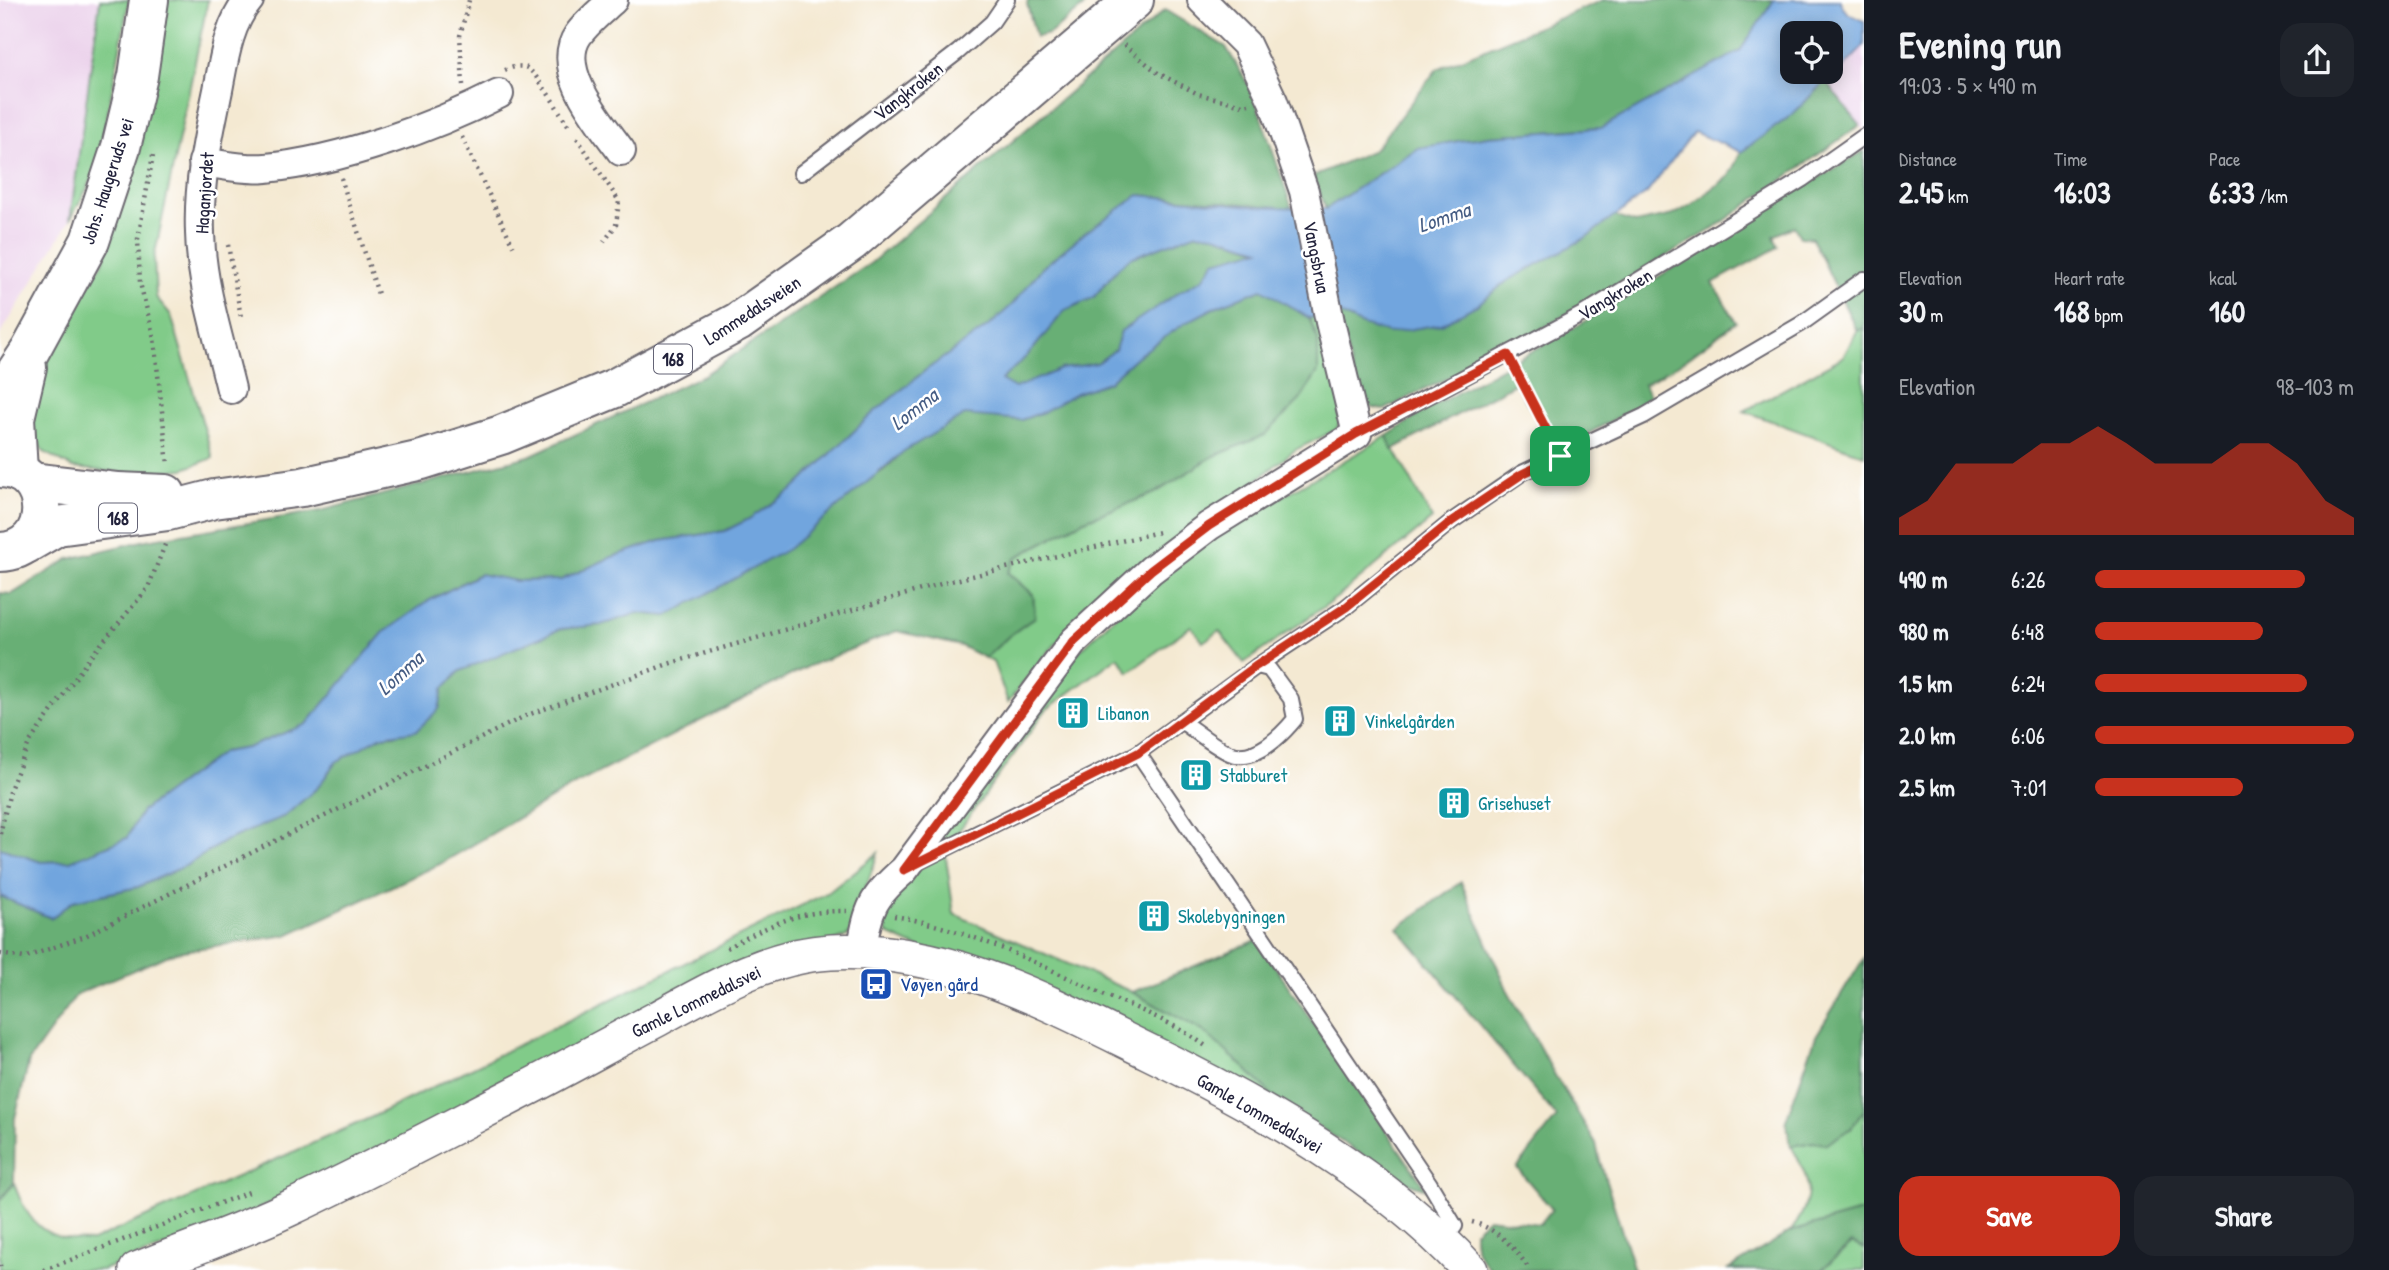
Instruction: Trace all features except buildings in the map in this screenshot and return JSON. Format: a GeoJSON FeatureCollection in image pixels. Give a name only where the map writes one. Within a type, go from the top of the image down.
{"type":"FeatureCollection","features":[{"type":"Feature","properties":{"kind":"main road","name":"Johs. Haugeruds vei"},"geometry":{"type":"LineString","coordinates":[[0,396],[30,351],[90,241],[121,147],[138,76],[149,0]]}},
{"type":"Feature","properties":{"kind":"main road","name":"Lommedalsveien"},"geometry":{"type":"LineString","coordinates":[[13,548],[57,526],[168,511],[214,499],[302,487],[388,468],[447,452],[557,413],[615,388],[738,322],[851,242],[1134,0]]}},
{"type":"Feature","properties":{"kind":"main road","name":"Johs. Haugeruds vei"},"geometry":{"type":"LineString","coordinates":[[17,474],[15,418],[30,351]]}},
{"type":"Feature","properties":{"kind":"main road","name":"Lommedalsveien"},"geometry":{"type":"LineString","coordinates":[[17,474],[118,492],[214,499]]}},
{"type":"Feature","properties":{"kind":"main road","name":"168"},"geometry":{"type":"LineString","coordinates":[[13,548],[39,527],[42,509],[40,494],[17,474]]}},
{"type":"Feature","properties":{"kind":"street","name":"Haganjordet"},"geometry":{"type":"LineString","coordinates":[[231,389],[203,273],[200,233],[203,162],[231,32],[249,0]]}},
{"type":"Feature","properties":{"kind":"street"},"geometry":{"type":"LineString","coordinates":[[612,0],[578,35],[569,54],[577,83],[621,151]]}},
{"type":"Feature","properties":{"kind":"street"},"geometry":{"type":"LineString","coordinates":[[1202,0],[1246,44],[1273,101]]}},
{"type":"Feature","properties":{"kind":"street"},"geometry":{"type":"LineString","coordinates":[[203,162],[244,169],[266,168],[334,156],[460,113],[499,94]]}},
{"type":"Feature","properties":{"kind":"street","name":"Vangsbrua"},"geometry":{"type":"LineString","coordinates":[[1273,101],[1304,191],[1356,434]]}},
{"type":"Feature","properties":{"kind":"street","name":"Vangkroken"},"geometry":{"type":"LineString","coordinates":[[861,952],[869,911],[883,888],[904,870],[1074,641],[1151,570],[1209,526],[1356,434]]}},
{"type":"Feature","properties":{"kind":"street","name":"Gamle Lommedalsvei"},"geometry":{"type":"LineString","coordinates":[[137,1270],[216,1241],[289,1209],[745,974],[787,959],[827,952],[861,952],[931,961],[1030,994],[1249,1103],[1331,1154],[1406,1211],[1446,1229],[1470,1270]]}},
{"type":"Feature","properties":{"kind":"lane","name":"Vangkroken"},"geometry":{"type":"LineString","coordinates":[[801,173],[958,52],[992,22],[1007,0]]}},
{"type":"Feature","properties":{"kind":"lane","name":"Vangkroken"},"geometry":{"type":"LineString","coordinates":[[1356,434],[1583,314],[1803,179],[1864,136]]}},
{"type":"Feature","properties":{"kind":"lane"},"geometry":{"type":"LineString","coordinates":[[904,870],[1138,753],[1256,666],[1346,607],[1452,521],[1522,474],[1655,410],[1801,324],[1864,279]]}},
{"type":"Feature","properties":{"kind":"lane"},"geometry":{"type":"LineString","coordinates":[[1181,721],[1230,754],[1250,756],[1282,735],[1295,719],[1291,699],[1269,668],[1256,666]]}},
{"type":"Feature","properties":{"kind":"lane"},"geometry":{"type":"LineString","coordinates":[[1138,753],[1410,1153],[1446,1229]]}},
{"type":"Feature","properties":{"kind":"path"},"geometry":{"type":"LineString","coordinates":[[469,0],[460,37],[460,113],[515,250]]}},
{"type":"Feature","properties":{"kind":"path"},"geometry":{"type":"LineString","coordinates":[[1124,44],[1158,73],[1198,94],[1242,105],[1273,101]]}},
{"type":"Feature","properties":{"kind":"path"},"geometry":{"type":"LineString","coordinates":[[499,94],[499,76],[507,68],[527,68],[536,77],[620,201],[616,225],[604,242]]}},
{"type":"Feature","properties":{"kind":"path"},"geometry":{"type":"LineString","coordinates":[[154,146],[138,239],[140,283],[154,338],[170,476]]}},
{"type":"Feature","properties":{"kind":"path"},"geometry":{"type":"LineString","coordinates":[[334,156],[378,294]]}},
{"type":"Feature","properties":{"kind":"path"},"geometry":{"type":"LineString","coordinates":[[1508,355],[1560,456]]}},
{"type":"Feature","properties":{"kind":"path"},"geometry":{"type":"LineString","coordinates":[[0,954],[24,958],[85,936],[525,716],[668,664],[951,581],[1165,530]]}},
{"type":"Feature","properties":{"kind":"path"},"geometry":{"type":"LineString","coordinates":[[0,834],[11,787],[29,743],[91,656],[148,588],[162,558],[168,536]]}},
{"type":"Feature","properties":{"kind":"path"},"geometry":{"type":"LineString","coordinates":[[716,953],[798,914],[869,911],[945,927],[1001,948],[1173,1026],[1214,1053]]}},
{"type":"Feature","properties":{"kind":"path"},"geometry":{"type":"LineString","coordinates":[[44,1270],[261,1188]]}},
{"type":"Feature","properties":{"kind":"path"},"geometry":{"type":"LineString","coordinates":[[1446,1229],[1483,1225],[1503,1237],[1530,1270]]}},
{"type":"Feature","properties":{"kind":"path"},"geometry":{"type":"LineString","coordinates":[[0,1265],[1,1270]]}},
{"type":"Feature","properties":{"kind":"shaded area"},"geometry":{"type":"Polygon","coordinates":[[[0,0],[100,0],[70,220],[0,335],[0,0]]]}},
{"type":"Feature","properties":{"kind":"shaded area"},"geometry":{"type":"Polygon","coordinates":[[[1864,46],[1864,131],[1827,84],[1843,84],[1843,68],[1864,46]]]}},
{"type":"Feature","properties":{"kind":"green space"},"geometry":{"type":"Polygon","coordinates":[[[100,0],[129,0],[97,170],[70,220],[100,0]]]}},
{"type":"Feature","properties":{"kind":"green space"},"geometry":{"type":"Polygon","coordinates":[[[161,0],[208,0],[154,258],[156,297],[171,315],[213,458],[184,469],[135,474],[73,468],[44,452],[33,438],[33,385],[56,335],[103,262],[130,184],[161,0]]]}},
{"type":"Feature","properties":{"kind":"green space"},"geometry":{"type":"Polygon","coordinates":[[[1028,0],[1092,0],[1049,34],[1036,37],[1028,0]]]}},
{"type":"Feature","properties":{"kind":"green space"},"geometry":{"type":"Polygon","coordinates":[[[1603,0],[1774,0],[1740,51],[1601,128],[1488,136],[1418,148],[1326,209],[1313,176],[1374,150],[1437,69],[1603,0]]]}},
{"type":"Feature","properties":{"kind":"green space"},"geometry":{"type":"Polygon","coordinates":[[[1165,10],[1226,47],[1253,93],[1292,208],[1139,195],[1086,232],[1042,268],[1012,305],[990,325],[926,370],[873,413],[794,489],[749,519],[725,531],[660,541],[612,557],[561,580],[516,581],[479,574],[428,601],[350,673],[307,724],[247,748],[223,752],[142,811],[127,838],[71,861],[41,862],[0,848],[0,593],[12,594],[69,559],[146,540],[320,511],[529,456],[704,375],[871,263],[1165,10]]]}},
{"type":"Feature","properties":{"kind":"green space"},"geometry":{"type":"Polygon","coordinates":[[[1822,84],[1827,84],[1860,125],[1713,229],[1514,345],[1384,410],[1368,405],[1363,398],[1350,362],[1338,313],[1362,325],[1477,305],[1507,281],[1582,240],[1615,216],[1635,223],[1673,215],[1691,205],[1729,176],[1741,152],[1793,114],[1822,84]]]}},
{"type":"Feature","properties":{"kind":"green space"},"geometry":{"type":"Polygon","coordinates":[[[1864,151],[1864,328],[1857,331],[1812,238],[1800,237],[1794,226],[1774,236],[1778,247],[1713,283],[1736,322],[1681,363],[1644,384],[1651,399],[1573,442],[1553,448],[1516,383],[1392,450],[1387,436],[1428,409],[1609,308],[1864,151]]]}},
{"type":"Feature","properties":{"kind":"green space"},"geometry":{"type":"Polygon","coordinates":[[[1197,233],[1215,235],[1261,250],[1215,261],[1203,279],[1162,305],[1115,350],[1097,363],[1061,369],[1015,389],[1001,380],[1029,354],[1065,310],[1093,298],[1130,258],[1197,233]]]}},
{"type":"Feature","properties":{"kind":"green space"},"geometry":{"type":"Polygon","coordinates":[[[1262,289],[1309,318],[1318,340],[1318,372],[1300,400],[1265,435],[1212,457],[1155,493],[1082,521],[1015,558],[1008,573],[1033,595],[1035,617],[985,658],[961,646],[897,631],[809,666],[578,783],[440,864],[287,935],[176,952],[77,994],[29,1061],[15,1118],[14,1183],[0,1200],[0,896],[51,918],[73,901],[138,887],[187,865],[225,841],[285,816],[318,787],[336,762],[382,736],[395,735],[439,709],[443,689],[460,671],[560,629],[601,625],[638,613],[667,616],[884,470],[904,451],[966,414],[1021,420],[1043,412],[1076,393],[1108,382],[1136,357],[1185,323],[1217,306],[1262,289]]]}},
{"type":"Feature","properties":{"kind":"green space"},"geometry":{"type":"Polygon","coordinates":[[[1320,316],[1343,417],[1336,430],[1295,450],[1076,622],[1008,702],[993,662],[985,658],[1035,617],[1033,594],[1008,572],[1015,558],[1082,521],[1155,493],[1212,457],[1265,435],[1318,340],[1309,318],[1320,316]]]}},
{"type":"Feature","properties":{"kind":"green space"},"geometry":{"type":"Polygon","coordinates":[[[1864,328],[1864,455],[1744,411],[1843,357],[1857,331],[1864,328]]]}},
{"type":"Feature","properties":{"kind":"green space"},"geometry":{"type":"Polygon","coordinates":[[[1387,436],[1432,519],[1339,596],[1244,663],[1219,631],[1203,642],[1191,626],[1129,672],[1118,657],[1046,710],[945,850],[954,914],[1132,992],[1203,1031],[1278,1101],[1242,1089],[889,935],[881,920],[882,911],[1066,664],[1159,574],[1264,507],[1387,436]]]}},
{"type":"Feature","properties":{"kind":"green space"},"geometry":{"type":"Polygon","coordinates":[[[878,853],[849,935],[219,1227],[102,1270],[0,1270],[0,1200],[14,1183],[26,1210],[41,1228],[62,1238],[92,1241],[372,1117],[829,892],[878,853]]]}},
{"type":"Feature","properties":{"kind":"green space"},"geometry":{"type":"Polygon","coordinates":[[[1461,882],[1507,989],[1596,1143],[1634,1270],[1491,1270],[1478,1252],[1474,1231],[1488,1218],[1540,1224],[1552,1209],[1517,1168],[1557,1117],[1398,928],[1461,882]]]}},
{"type":"Feature","properties":{"kind":"green space"},"geometry":{"type":"Polygon","coordinates":[[[1257,940],[1426,1189],[1403,1181],[1278,1101],[1203,1031],[1132,992],[1257,940]]]}},
{"type":"Feature","properties":{"kind":"green space"},"geometry":{"type":"Polygon","coordinates":[[[1864,958],[1864,1110],[1851,1128],[1827,1144],[1813,1142],[1791,1146],[1786,1120],[1816,1036],[1864,958]]]}},
{"type":"Feature","properties":{"kind":"green space"},"geometry":{"type":"Polygon","coordinates":[[[1864,1110],[1864,1211],[1790,1232],[1804,1209],[1808,1189],[1803,1169],[1791,1146],[1813,1142],[1851,1128],[1864,1110]]]}},
{"type":"Feature","properties":{"kind":"green space"},"geometry":{"type":"Polygon","coordinates":[[[1864,1211],[1864,1249],[1852,1243],[1821,1270],[1728,1270],[1790,1232],[1864,1211]]]}},
{"type":"Feature","properties":{"kind":"green space"},"geometry":{"type":"Polygon","coordinates":[[[1853,1243],[1864,1249],[1864,1270],[1821,1270],[1853,1243]]]}},
{"type":"Feature","properties":{"kind":"water","name":"Lomma"},"geometry":{"type":"Polygon","coordinates":[[[1774,0],[1840,0],[1846,11],[1864,21],[1864,46],[1843,68],[1843,21],[1780,21],[1780,84],[1822,84],[1793,114],[1741,152],[1694,132],[1647,193],[1582,240],[1507,281],[1477,305],[1442,324],[1389,333],[1362,325],[1338,313],[1309,318],[1262,289],[1217,306],[1185,323],[1136,357],[1108,382],[1076,393],[1043,412],[1021,420],[965,415],[904,451],[788,549],[667,616],[638,613],[601,625],[560,629],[460,671],[443,689],[439,709],[416,731],[382,736],[336,762],[318,787],[285,816],[225,841],[187,865],[138,887],[73,901],[51,918],[0,896],[0,848],[41,862],[70,861],[127,838],[142,811],[223,752],[247,748],[307,724],[383,633],[428,601],[480,574],[516,581],[561,580],[612,557],[660,541],[725,531],[749,519],[794,489],[873,413],[926,370],[990,325],[1012,305],[1042,268],[1086,232],[1139,195],[1253,206],[1326,209],[1418,148],[1488,136],[1601,128],[1740,51],[1774,0]],[[1197,233],[1130,258],[1093,298],[1065,310],[1029,354],[1001,380],[1015,388],[1061,369],[1097,363],[1115,350],[1121,331],[1203,279],[1215,261],[1260,249],[1215,235],[1197,233]]]}},
{"type":"Feature","properties":{"kind":"place","name":"Libanon"},"geometry":{"type":"Point","coordinates":[1073,713]}},
{"type":"Feature","properties":{"kind":"place","name":"Vinkelgården"},"geometry":{"type":"Point","coordinates":[1340,721]}},
{"type":"Feature","properties":{"kind":"place","name":"Stabburet"},"geometry":{"type":"Point","coordinates":[1196,775]}},
{"type":"Feature","properties":{"kind":"place","name":"Grisehuset"},"geometry":{"type":"Point","coordinates":[1454,803]}},
{"type":"Feature","properties":{"kind":"place","name":"Skolebygningen"},"geometry":{"type":"Point","coordinates":[1154,916]}},
{"type":"Feature","properties":{"kind":"place","name":"Vøyen gård"},"geometry":{"type":"Point","coordinates":[876,984]}},
{"type":"Feature","properties":{"kind":"route"},"geometry":{"type":"LineString","coordinates":[[1508,355],[1560,456],[1522,474],[1452,521],[1346,607],[1256,666],[1138,753],[904,870],[1074,641],[1151,570],[1209,526],[1356,434],[1508,355]]}}]}
